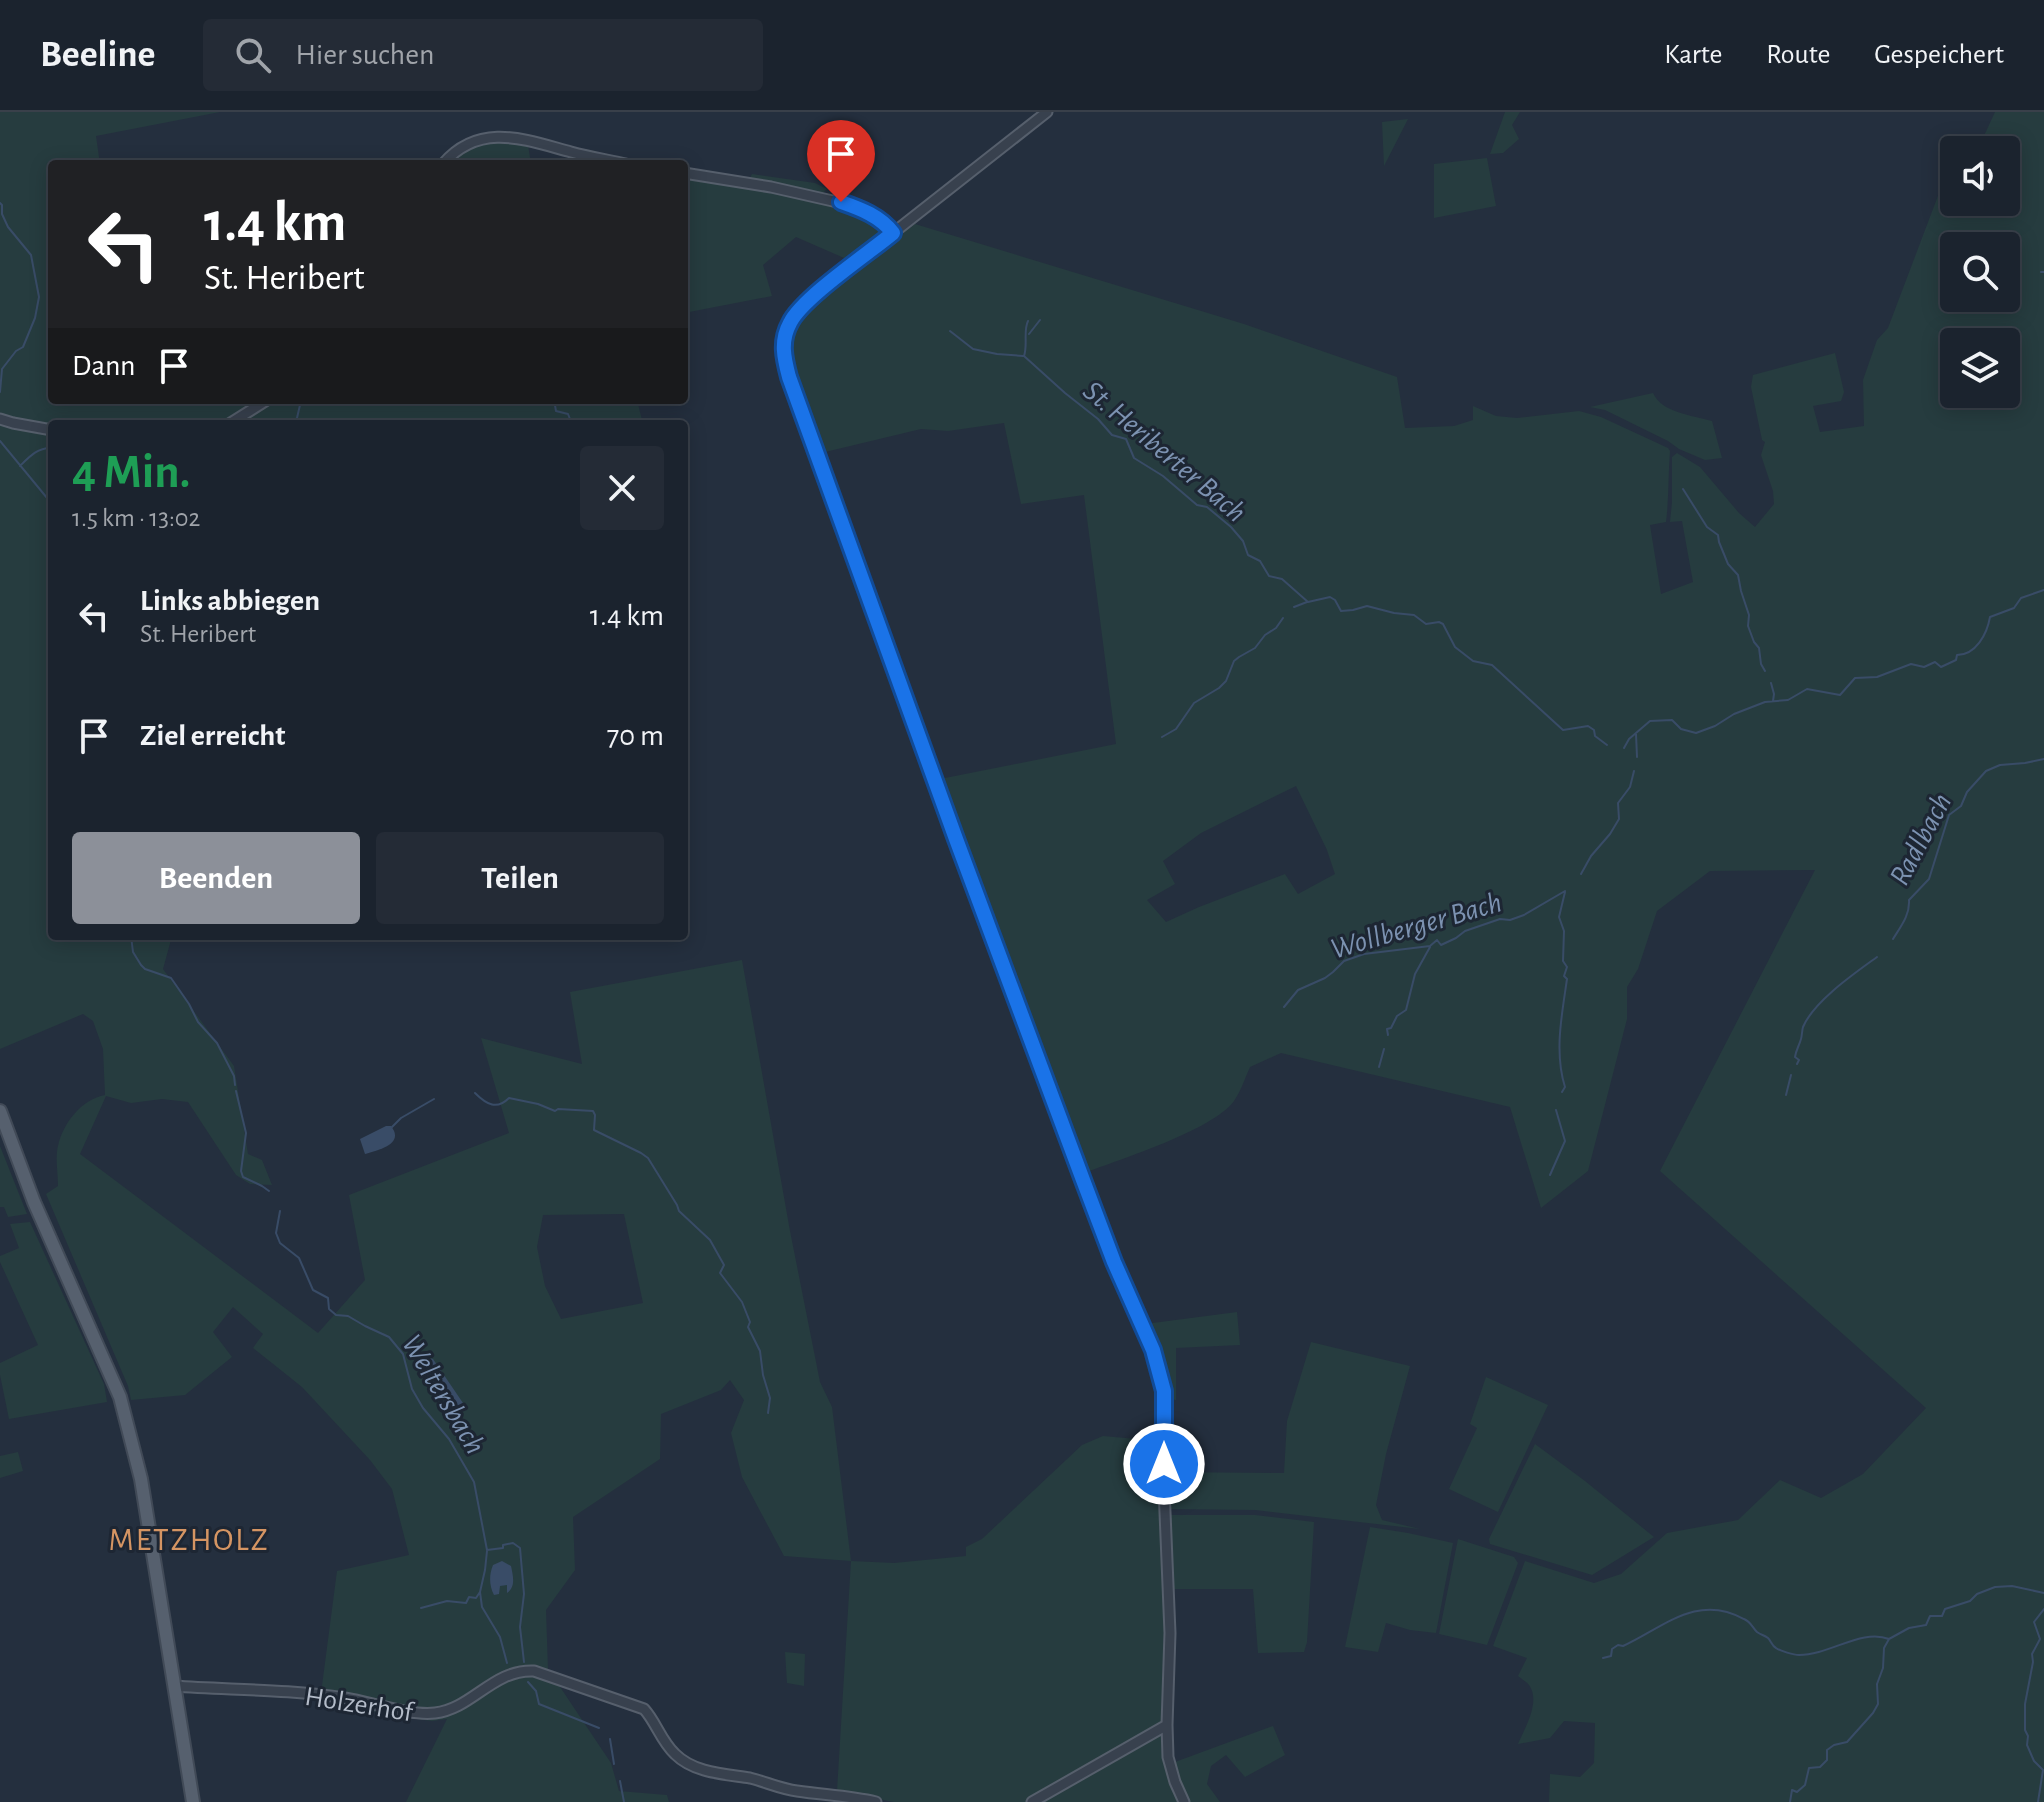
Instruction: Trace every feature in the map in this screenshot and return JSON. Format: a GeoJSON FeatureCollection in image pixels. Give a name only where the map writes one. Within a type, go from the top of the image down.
{"type":"FeatureCollection","features":[{"type":"Feature","properties":{"kind":"main road"},"geometry":{"type":"LineString","coordinates":[[0,1111],[36,1207],[120,1397],[141,1479],[193,1802]]}},
{"type":"Feature","properties":{"kind":"street"},"geometry":{"type":"LineString","coordinates":[[1047,112],[818,292],[790,321],[784,338],[783,355],[961,852],[1114,1262],[1161,1374],[1164,1391],[1162,1440],[1170,1633],[1168,1757],[1184,1802]]}},
{"type":"Feature","properties":{"kind":"street"},"geometry":{"type":"LineString","coordinates":[[447,160],[474,141],[501,137],[609,160]]}},
{"type":"Feature","properties":{"kind":"street"},"geometry":{"type":"LineString","coordinates":[[688,174],[841,202],[875,216],[893,233]]}},
{"type":"Feature","properties":{"kind":"street"},"geometry":{"type":"LineString","coordinates":[[235,420],[261,404]]}},
{"type":"Feature","properties":{"kind":"street"},"geometry":{"type":"LineString","coordinates":[[0,419],[48,429]]}},
{"type":"Feature","properties":{"kind":"street","name":"Holzerhof"},"geometry":{"type":"LineString","coordinates":[[174,1686],[343,1698],[432,1714],[445,1712],[504,1676],[534,1671],[644,1709],[676,1756],[691,1764],[784,1789],[876,1802]]}},
{"type":"Feature","properties":{"kind":"street"},"geometry":{"type":"LineString","coordinates":[[1032,1802],[1167,1725]]}},
{"type":"Feature","properties":{"kind":"green space"},"geometry":{"type":"Polygon","coordinates":[[[0,112],[220,112],[96,136],[99,160],[48,160],[48,404],[638,404],[642,420],[48,420],[48,940],[171,940],[163,969],[234,1066],[248,1154],[262,1160],[272,1185],[250,1184],[236,1175],[188,1102],[162,1099],[131,1103],[106,1096],[80,1154],[318,1333],[365,1280],[349,1195],[509,1133],[481,1038],[582,1064],[570,992],[742,960],[820,1382],[832,1407],[851,1561],[784,1556],[742,1477],[731,1433],[744,1400],[730,1380],[721,1390],[661,1414],[660,1459],[573,1517],[575,1570],[546,1610],[548,1669],[611,1763],[619,1791],[667,1795],[669,1802],[406,1802],[447,1719],[409,1718],[320,1701],[337,1571],[409,1555],[392,1489],[370,1460],[302,1387],[253,1348],[263,1334],[233,1307],[213,1332],[232,1357],[185,1395],[131,1400],[128,1386],[46,1194],[58,1186],[57,1151],[69,1121],[89,1101],[105,1095],[103,1049],[93,1021],[83,1014],[0,1049],[0,112]],[[624,1214],[543,1215],[537,1247],[545,1286],[561,1319],[643,1303],[624,1214]]]}},
{"type":"Feature","properties":{"kind":"green space"},"geometry":{"type":"Polygon","coordinates":[[[1505,112],[1520,112],[1512,125],[1519,139],[1503,153],[1490,154],[1505,112]]]}},
{"type":"Feature","properties":{"kind":"green space"},"geometry":{"type":"Polygon","coordinates":[[[1995,112],[2044,112],[2044,1802],[1549,1802],[1550,1774],[1580,1777],[1594,1763],[1595,1723],[1564,1721],[1550,1738],[1518,1744],[1533,1706],[1532,1691],[1518,1676],[1527,1658],[1493,1646],[1525,1561],[1594,1583],[1621,1574],[1667,1533],[1738,1520],[1780,1480],[1821,1498],[1863,1474],[1926,1408],[1660,1171],[1815,870],[1710,871],[1657,911],[1638,969],[1627,987],[1627,1019],[1588,1171],[1541,1208],[1510,1107],[1281,1053],[1250,1067],[1234,1101],[1207,1123],[1165,1143],[1084,1173],[940,779],[1116,744],[1084,495],[1021,504],[1004,423],[948,431],[921,429],[821,453],[787,360],[787,341],[791,326],[804,310],[915,224],[1244,324],[1397,377],[1405,428],[1454,426],[1473,420],[1473,406],[1496,416],[1517,418],[1579,411],[1601,417],[1670,451],[1666,522],[1650,525],[1661,594],[1693,582],[1682,521],[1670,522],[1672,457],[1677,453],[1700,467],[1755,527],[1774,504],[1761,455],[1765,442],[1762,440],[1751,387],[1753,375],[1835,353],[1844,392],[1841,401],[1813,406],[1820,432],[1864,426],[1863,380],[1877,340],[1888,328],[1940,190],[1940,216],[2020,216],[2020,136],[1984,136],[1995,112]],[[1296,786],[1201,833],[1163,861],[1175,884],[1147,900],[1166,922],[1285,874],[1298,894],[1335,874],[1327,850],[1296,786]]]}},
{"type":"Feature","properties":{"kind":"green space"},"geometry":{"type":"Polygon","coordinates":[[[1408,119],[1384,166],[1382,122],[1408,119]]]}},
{"type":"Feature","properties":{"kind":"green space"},"geometry":{"type":"Polygon","coordinates":[[[502,141],[528,145],[530,160],[452,160],[487,144],[502,141]]]}},
{"type":"Feature","properties":{"kind":"green space"},"geometry":{"type":"Polygon","coordinates":[[[1487,158],[1496,206],[1434,218],[1434,164],[1487,158]]]}},
{"type":"Feature","properties":{"kind":"green space"},"geometry":{"type":"Polygon","coordinates":[[[752,174],[815,183],[827,189],[815,200],[872,219],[885,234],[851,261],[796,237],[763,265],[772,296],[688,312],[688,179],[744,188],[752,174]]]}},
{"type":"Feature","properties":{"kind":"green space"},"geometry":{"type":"Polygon","coordinates":[[[1653,393],[1670,409],[1712,421],[1722,458],[1705,460],[1605,410],[1590,407],[1653,393]]]}},
{"type":"Feature","properties":{"kind":"green space"},"geometry":{"type":"Polygon","coordinates":[[[0,1146],[27,1214],[8,1217],[4,1207],[0,1207],[0,1146]]]}},
{"type":"Feature","properties":{"kind":"green space"},"geometry":{"type":"Polygon","coordinates":[[[30,1222],[104,1384],[107,1402],[9,1419],[0,1363],[38,1345],[0,1256],[19,1248],[10,1224],[30,1222]]]}},
{"type":"Feature","properties":{"kind":"green space"},"geometry":{"type":"Polygon","coordinates":[[[1237,1312],[1240,1345],[1176,1348],[1176,1400],[1168,1399],[1164,1367],[1145,1324],[1237,1312]]]}},
{"type":"Feature","properties":{"kind":"green space"},"geometry":{"type":"Polygon","coordinates":[[[1311,1342],[1410,1366],[1386,1454],[1376,1505],[1382,1520],[1420,1529],[1255,1510],[1169,1509],[1166,1472],[1284,1473],[1287,1421],[1311,1342]]]}},
{"type":"Feature","properties":{"kind":"green space"},"geometry":{"type":"Polygon","coordinates":[[[1486,1377],[1548,1405],[1498,1512],[1449,1489],[1477,1428],[1470,1424],[1486,1377]]]}},
{"type":"Feature","properties":{"kind":"green space"},"geometry":{"type":"Polygon","coordinates":[[[1103,1436],[1159,1441],[1165,1599],[1161,1724],[1026,1802],[894,1802],[837,1791],[851,1561],[894,1563],[966,1556],[966,1547],[982,1539],[1082,1445],[1103,1436]]]}},
{"type":"Feature","properties":{"kind":"green space"},"geometry":{"type":"Polygon","coordinates":[[[1535,1444],[1654,1537],[1592,1575],[1490,1544],[1489,1539],[1535,1444]]]}},
{"type":"Feature","properties":{"kind":"green space"},"geometry":{"type":"Polygon","coordinates":[[[18,1452],[23,1471],[0,1478],[0,1456],[18,1452]]]}},
{"type":"Feature","properties":{"kind":"green space"},"geometry":{"type":"Polygon","coordinates":[[[1170,1515],[1255,1515],[1314,1522],[1304,1652],[1258,1653],[1253,1589],[1173,1589],[1170,1515]]]}},
{"type":"Feature","properties":{"kind":"green space"},"geometry":{"type":"Polygon","coordinates":[[[1370,1527],[1453,1543],[1436,1633],[1386,1623],[1378,1652],[1345,1647],[1370,1527]]]}},
{"type":"Feature","properties":{"kind":"green space"},"geometry":{"type":"Polygon","coordinates":[[[1458,1539],[1514,1557],[1518,1563],[1487,1645],[1439,1634],[1458,1539]]]}},
{"type":"Feature","properties":{"kind":"green space"},"geometry":{"type":"Polygon","coordinates":[[[785,1652],[805,1654],[804,1686],[787,1683],[785,1652]]]}},
{"type":"Feature","properties":{"kind":"green space"},"geometry":{"type":"Polygon","coordinates":[[[1273,1726],[1285,1755],[1245,1777],[1226,1755],[1211,1766],[1207,1784],[1220,1802],[1190,1802],[1175,1762],[1273,1726]]]}},
{"type":"Feature","properties":{"kind":"green space"},"geometry":{"type":"Polygon","coordinates":[[[1162,1735],[1168,1770],[1182,1802],[1044,1802],[1162,1735]]]}},
{"type":"Feature","properties":{"kind":"water"},"geometry":{"type":"Polygon","coordinates":[[[391,1126],[394,1132],[393,1142],[365,1154],[360,1139],[391,1126]]]}},
{"type":"Feature","properties":{"kind":"water"},"geometry":{"type":"Polygon","coordinates":[[[433,1359],[463,1403],[462,1408],[455,1412],[451,1411],[421,1367],[422,1362],[433,1359]]]}},
{"type":"Feature","properties":{"kind":"water"},"geometry":{"type":"Polygon","coordinates":[[[502,1561],[511,1566],[513,1584],[507,1593],[507,1585],[500,1586],[499,1594],[494,1595],[490,1584],[491,1572],[493,1565],[502,1561]]]}},
{"type":"Feature","properties":{"kind":"waterway","name":"Weltersbach"},"geometry":{"type":"LineString","coordinates":[[0,203],[8,227],[31,255],[39,297],[35,318],[23,347],[2,369],[0,392]]}},
{"type":"Feature","properties":{"kind":"waterway","name":"St. Heriberter Bach"},"geometry":{"type":"LineString","coordinates":[[1029,334],[1040,320]]}},
{"type":"Feature","properties":{"kind":"waterway","name":"St. Heriberter Bach"},"geometry":{"type":"LineString","coordinates":[[1028,321],[1024,356],[1098,419],[1112,435],[1126,439],[1134,458],[1231,527],[1243,541],[1248,555],[1260,561],[1269,576],[1282,579],[1308,602],[1330,597],[1341,611],[1367,606],[1414,615],[1426,624],[1439,622],[1455,647],[1473,661],[1492,665],[1563,730],[1588,726],[1607,745]]}},
{"type":"Feature","properties":{"kind":"waterway"},"geometry":{"type":"LineString","coordinates":[[950,331],[973,349],[1023,356]]}},
{"type":"Feature","properties":{"kind":"waterway"},"geometry":{"type":"LineString","coordinates":[[295,420],[300,405],[314,404]]}},
{"type":"Feature","properties":{"kind":"waterway"},"geometry":{"type":"LineString","coordinates":[[555,404],[556,411],[568,414],[570,420]]}},
{"type":"Feature","properties":{"kind":"waterway","name":"Weltersbach"},"geometry":{"type":"LineString","coordinates":[[0,441],[48,499]]}},
{"type":"Feature","properties":{"kind":"waterway"},"geometry":{"type":"LineString","coordinates":[[20,466],[30,456],[48,448]]}},
{"type":"Feature","properties":{"kind":"waterway"},"geometry":{"type":"LineString","coordinates":[[1683,489],[1707,527],[1718,535],[1728,564],[1738,575],[1749,615],[1748,626],[1759,648],[1765,671]]}},
{"type":"Feature","properties":{"kind":"waterway","name":"St. Heriberter Bach"},"geometry":{"type":"LineString","coordinates":[[1624,748],[1629,739],[1650,721],[1672,720],[1681,729],[1696,733],[1734,714],[1765,702],[1788,700],[1807,689],[1840,695],[1855,678],[1877,677],[1911,664],[1924,667],[1935,662],[1941,667],[1975,647],[1990,617],[2014,608],[2021,598],[2044,590]]}},
{"type":"Feature","properties":{"kind":"waterway"},"geometry":{"type":"LineString","coordinates":[[1294,607],[1307,602]]}},
{"type":"Feature","properties":{"kind":"waterway"},"geometry":{"type":"LineString","coordinates":[[1162,737],[1176,729],[1194,703],[1219,688],[1226,681],[1234,661],[1255,648],[1283,618]]}},
{"type":"Feature","properties":{"kind":"waterway"},"geometry":{"type":"LineString","coordinates":[[1771,683],[1773,701]]}},
{"type":"Feature","properties":{"kind":"waterway","name":"Wollberger Bach"},"geometry":{"type":"LineString","coordinates":[[1636,734],[1637,757]]}},
{"type":"Feature","properties":{"kind":"waterway","name":"Radlbach"},"geometry":{"type":"LineString","coordinates":[[1893,939],[1906,916],[1909,900],[1929,879],[1949,815],[1961,806],[1967,792],[1986,771],[2000,765],[2044,759]]}},
{"type":"Feature","properties":{"kind":"waterway","name":"Wollberger Bach"},"geometry":{"type":"LineString","coordinates":[[1581,874],[1619,819],[1618,803],[1630,787],[1634,771]]}},
{"type":"Feature","properties":{"kind":"waterway","name":"Wollberger Bach"},"geometry":{"type":"LineString","coordinates":[[1284,1007],[1298,990],[1325,978],[1344,961],[1364,954],[1430,946],[1437,940],[1441,945],[1465,931],[1500,919],[1510,920],[1524,915],[1565,891]]}},
{"type":"Feature","properties":{"kind":"waterway"},"geometry":{"type":"LineString","coordinates":[[1562,1092],[1565,1087],[1560,1060],[1560,1033],[1567,967],[1563,961],[1564,931],[1559,917],[1565,892]]}},
{"type":"Feature","properties":{"kind":"waterway","name":"Weltersbach"},"geometry":{"type":"LineString","coordinates":[[132,940],[133,952],[145,969],[171,978],[198,1022],[217,1043],[234,1076],[235,1085]]}},
{"type":"Feature","properties":{"kind":"waterway"},"geometry":{"type":"LineString","coordinates":[[1388,1035],[1387,1029],[1406,1010],[1415,974],[1430,947]]}},
{"type":"Feature","properties":{"kind":"waterway","name":"Radlbach"},"geometry":{"type":"LineString","coordinates":[[1797,1064],[1799,1060],[1795,1055],[1808,1017],[1836,988],[1877,957]]}},
{"type":"Feature","properties":{"kind":"waterway"},"geometry":{"type":"LineString","coordinates":[[1379,1067],[1384,1049]]}},
{"type":"Feature","properties":{"kind":"waterway","name":"Radlbach"},"geometry":{"type":"LineString","coordinates":[[1786,1095],[1791,1075]]}},
{"type":"Feature","properties":{"kind":"waterway","name":"Weltersbach"},"geometry":{"type":"LineString","coordinates":[[236,1091],[246,1133],[241,1171],[243,1177],[269,1191]]}},
{"type":"Feature","properties":{"kind":"waterway"},"geometry":{"type":"LineString","coordinates":[[475,1093],[484,1101],[496,1105],[509,1098],[555,1111],[593,1111],[594,1130],[648,1158],[679,1211],[710,1240],[724,1265],[720,1273],[742,1302],[750,1322],[748,1327],[760,1351],[770,1398],[768,1413]]}},
{"type":"Feature","properties":{"kind":"waterway"},"geometry":{"type":"LineString","coordinates":[[392,1127],[401,1118],[434,1099]]}},
{"type":"Feature","properties":{"kind":"waterway"},"geometry":{"type":"LineString","coordinates":[[1550,1175],[1565,1141],[1556,1110]]}},
{"type":"Feature","properties":{"kind":"waterway","name":"Weltersbach"},"geometry":{"type":"LineString","coordinates":[[280,1211],[276,1233],[280,1243],[299,1258],[313,1290],[328,1298],[329,1309],[336,1315],[348,1316],[389,1337],[403,1354],[412,1389],[423,1408],[449,1439],[474,1482],[487,1550],[513,1543],[520,1548],[524,1594],[520,1627],[524,1662]]}},
{"type":"Feature","properties":{"kind":"waterway"},"geometry":{"type":"LineString","coordinates":[[487,1551],[480,1592],[482,1607],[500,1637],[507,1663]]}},
{"type":"Feature","properties":{"kind":"waterway"},"geometry":{"type":"LineString","coordinates":[[1790,1802],[1792,1790],[1797,1792],[1805,1785],[1809,1768],[1820,1767],[1827,1760],[1827,1750],[1847,1742],[1873,1713],[1878,1704],[1877,1684],[1883,1668],[1884,1648],[1889,1639],[1909,1628],[1926,1625],[1930,1616],[1942,1616],[1945,1609],[1970,1601],[1977,1594],[1995,1587],[2012,1586],[2044,1593]]}},
{"type":"Feature","properties":{"kind":"waterway"},"geometry":{"type":"LineString","coordinates":[[421,1608],[447,1601],[466,1603],[469,1597],[476,1598],[480,1592]]}},
{"type":"Feature","properties":{"kind":"waterway"},"geometry":{"type":"LineString","coordinates":[[2038,1802],[2043,1770],[2034,1761],[2027,1745],[2025,1704],[2032,1654],[2040,1639],[2034,1622],[2044,1609]]}},
{"type":"Feature","properties":{"kind":"waterway"},"geometry":{"type":"LineString","coordinates":[[1603,1658],[1611,1656],[1612,1649],[1618,1645],[1623,1646],[1667,1622],[1696,1611],[1711,1610],[1727,1612],[1746,1620],[1775,1647],[1797,1655],[1811,1654],[1868,1637],[1889,1639]]}},
{"type":"Feature","properties":{"kind":"waterway","name":"Weltersbach"},"geometry":{"type":"LineString","coordinates":[[528,1682],[536,1691],[539,1704],[599,1728]]}},
{"type":"Feature","properties":{"kind":"waterway","name":"Weltersbach"},"geometry":{"type":"LineString","coordinates":[[610,1739],[614,1764]]}},
{"type":"Feature","properties":{"kind":"waterway","name":"Weltersbach"},"geometry":{"type":"LineString","coordinates":[[620,1781],[624,1802]]}},
{"type":"Feature","properties":{"kind":"district","name":"METZHOLZ"},"geometry":{"type":"Point","coordinates":[189,1539]}},
{"type":"Feature","properties":{"kind":"route"},"geometry":{"type":"LineString","coordinates":[[841,202],[875,216],[893,233],[802,307],[790,321],[784,338],[783,355],[956,839],[1114,1262],[1153,1350],[1164,1391],[1164,1464]]}}]}
